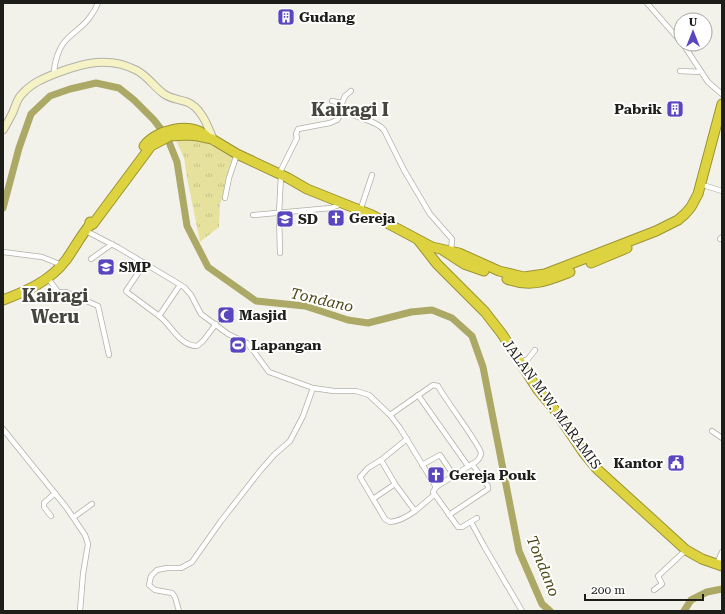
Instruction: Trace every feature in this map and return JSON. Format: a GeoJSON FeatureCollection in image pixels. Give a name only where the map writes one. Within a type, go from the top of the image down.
{"type":"FeatureCollection","features":[{"type":"Feature","properties":{"kind":"highway"},"geometry":{"type":"LineString","coordinates":[[3,300],[48,278],[62,265],[154,139],[186,132],[211,140],[311,191],[387,222],[448,253],[469,266],[524,284],[547,280],[575,266],[656,231],[678,220],[689,210],[698,194],[722,104]]}},
{"type":"Feature","properties":{"kind":"highway"},"geometry":{"type":"LineString","coordinates":[[575,266],[651,239],[679,226],[689,219],[697,209],[706,186],[722,127]]}},
{"type":"Feature","properties":{"kind":"highway","name":"JALAN M.W. MARAMIS"},"geometry":{"type":"LineString","coordinates":[[417,238],[437,264],[485,312],[538,390],[554,409],[583,452],[597,469],[686,550],[702,559],[719,565]]}},
{"type":"Feature","properties":{"kind":"highway"},"geometry":{"type":"LineString","coordinates":[[437,264],[448,253]]}},
{"type":"Feature","properties":{"kind":"main road"},"geometry":{"type":"LineString","coordinates":[[3,130],[13,113],[18,98],[23,92],[40,79],[80,64],[96,62],[125,65],[144,74],[164,94],[191,104],[199,112],[211,140]]}},
{"type":"Feature","properties":{"kind":"street"},"geometry":{"type":"LineString","coordinates":[[54,74],[55,62],[62,45],[91,16],[98,3]]}},
{"type":"Feature","properties":{"kind":"street"},"geometry":{"type":"LineString","coordinates":[[647,3],[673,33]]}},
{"type":"Feature","properties":{"kind":"street"},"geometry":{"type":"LineString","coordinates":[[688,52],[708,82],[722,94]]}},
{"type":"Feature","properties":{"kind":"street"},"geometry":{"type":"LineString","coordinates":[[680,71],[701,72]]}},
{"type":"Feature","properties":{"kind":"street"},"geometry":{"type":"LineString","coordinates":[[342,103],[345,96],[351,91]]}},
{"type":"Feature","properties":{"kind":"street"},"geometry":{"type":"LineString","coordinates":[[332,101],[342,103],[347,111],[360,118],[380,125],[384,130],[430,214],[452,239],[448,253]]}},
{"type":"Feature","properties":{"kind":"street"},"geometry":{"type":"LineString","coordinates":[[280,253],[280,174],[297,138],[296,134],[298,129],[330,123],[337,120],[345,108]]}},
{"type":"Feature","properties":{"kind":"street"},"geometry":{"type":"LineString","coordinates":[[225,198],[229,178],[237,154]]}},
{"type":"Feature","properties":{"kind":"street"},"geometry":{"type":"LineString","coordinates":[[360,211],[372,175]]}},
{"type":"Feature","properties":{"kind":"street"},"geometry":{"type":"LineString","coordinates":[[706,186],[722,191]]}},
{"type":"Feature","properties":{"kind":"street"},"geometry":{"type":"LineString","coordinates":[[253,215],[279,214],[331,208],[342,204]]}},
{"type":"Feature","properties":{"kind":"street"},"geometry":{"type":"LineString","coordinates":[[87,229],[184,287],[191,295],[201,314],[228,334],[250,346],[269,372],[313,388],[334,391],[356,391],[364,392],[369,395],[390,415],[407,439],[436,487]]}},
{"type":"Feature","properties":{"kind":"street"},"geometry":{"type":"LineString","coordinates":[[91,259],[112,244]]}},
{"type":"Feature","properties":{"kind":"street"},"geometry":{"type":"LineString","coordinates":[[3,252],[42,257],[62,265]]}},
{"type":"Feature","properties":{"kind":"street"},"geometry":{"type":"LineString","coordinates":[[145,263],[126,291],[171,327],[177,336],[193,346],[199,345],[216,324]]}},
{"type":"Feature","properties":{"kind":"street"},"geometry":{"type":"LineString","coordinates":[[48,278],[58,292],[66,292],[98,306],[109,354]]}},
{"type":"Feature","properties":{"kind":"street"},"geometry":{"type":"LineString","coordinates":[[158,316],[180,285]]}},
{"type":"Feature","properties":{"kind":"street"},"geometry":{"type":"LineString","coordinates":[[520,362],[528,359],[536,350]]}},
{"type":"Feature","properties":{"kind":"street"},"geometry":{"type":"LineString","coordinates":[[390,415],[418,395],[433,386],[438,386],[480,451],[480,458],[436,487],[434,490],[434,495],[460,528],[477,518]]}},
{"type":"Feature","properties":{"kind":"street"},"geometry":{"type":"LineString","coordinates":[[179,611],[177,600],[172,593],[155,590],[149,585],[151,576],[161,568],[181,568],[192,562],[221,521],[260,471],[274,455],[290,441],[303,416],[313,388]]}},
{"type":"Feature","properties":{"kind":"street"},"geometry":{"type":"LineString","coordinates":[[418,395],[470,465],[488,486],[488,489],[449,515]]}},
{"type":"Feature","properties":{"kind":"street"},"geometry":{"type":"LineString","coordinates":[[3,429],[74,517],[88,544],[83,574],[80,611]]}},
{"type":"Feature","properties":{"kind":"street"},"geometry":{"type":"LineString","coordinates":[[712,431],[722,438]]}},
{"type":"Feature","properties":{"kind":"street"},"geometry":{"type":"LineString","coordinates":[[407,439],[365,471],[360,477],[385,519],[390,522],[400,520],[415,511],[434,495]]}},
{"type":"Feature","properties":{"kind":"street"},"geometry":{"type":"LineString","coordinates":[[422,465],[440,454],[454,476]]}},
{"type":"Feature","properties":{"kind":"street"},"geometry":{"type":"LineString","coordinates":[[381,460],[395,484],[415,511]]}},
{"type":"Feature","properties":{"kind":"street"},"geometry":{"type":"LineString","coordinates":[[373,499],[395,484]]}},
{"type":"Feature","properties":{"kind":"street"},"geometry":{"type":"LineString","coordinates":[[51,516],[45,509],[44,503],[55,493]]}},
{"type":"Feature","properties":{"kind":"street"},"geometry":{"type":"LineString","coordinates":[[74,517],[92,504]]}},
{"type":"Feature","properties":{"kind":"street"},"geometry":{"type":"LineString","coordinates":[[471,522],[522,611]]}},
{"type":"Feature","properties":{"kind":"street"},"geometry":{"type":"LineString","coordinates":[[654,590],[662,584],[658,576],[686,550]]}},
{"type":"Feature","properties":{"kind":"street"},"geometry":{"type":"LineString","coordinates":[[719,565],[722,552]]}},
{"type":"Feature","properties":{"kind":"green space"},"geometry":{"type":"Polygon","coordinates":[[[198,137],[237,154],[220,204],[219,227],[200,242],[184,158],[175,138],[198,137]]]}},
{"type":"Feature","properties":{"kind":"waterway","name":"Tondano"},"geometry":{"type":"LineString","coordinates":[[3,208],[19,148],[31,114],[50,96],[70,89],[96,83],[119,88],[134,100],[154,120],[167,137],[177,162],[187,226],[208,267],[256,301],[305,306],[348,320],[368,323],[411,312],[432,310],[452,318],[472,336],[483,367],[519,551],[542,604],[550,611]]}},
{"type":"Feature","properties":{"kind":"waterway","name":"Tondano"},"geometry":{"type":"LineString","coordinates":[[684,611],[691,600],[707,592],[722,589]]}},
{"type":"Feature","properties":{"kind":"place","name":"Gudang"},"geometry":{"type":"Point","coordinates":[286,17]}},
{"type":"Feature","properties":{"kind":"place","name":"Pabrik"},"geometry":{"type":"Point","coordinates":[675,109]}},
{"type":"Feature","properties":{"kind":"place","name":"Gereja"},"geometry":{"type":"Point","coordinates":[336,218]}},
{"type":"Feature","properties":{"kind":"place","name":"SD"},"geometry":{"type":"Point","coordinates":[285,219]}},
{"type":"Feature","properties":{"kind":"place","name":"SMP"},"geometry":{"type":"Point","coordinates":[106,267]}},
{"type":"Feature","properties":{"kind":"place","name":"Masjid"},"geometry":{"type":"Point","coordinates":[226,315]}},
{"type":"Feature","properties":{"kind":"place","name":"Lapangan"},"geometry":{"type":"Point","coordinates":[238,345]}},
{"type":"Feature","properties":{"kind":"place","name":"Kantor"},"geometry":{"type":"Point","coordinates":[676,463]}},
{"type":"Feature","properties":{"kind":"place","name":"Gereja Pouk"},"geometry":{"type":"Point","coordinates":[436,475]}},
{"type":"Feature","properties":{"kind":"district","name":"Kairagi I"},"geometry":{"type":"Point","coordinates":[350,109]}},
{"type":"Feature","properties":{"kind":"district","name":"Kairagi Weru"},"geometry":{"type":"Point","coordinates":[55,305]}}]}
